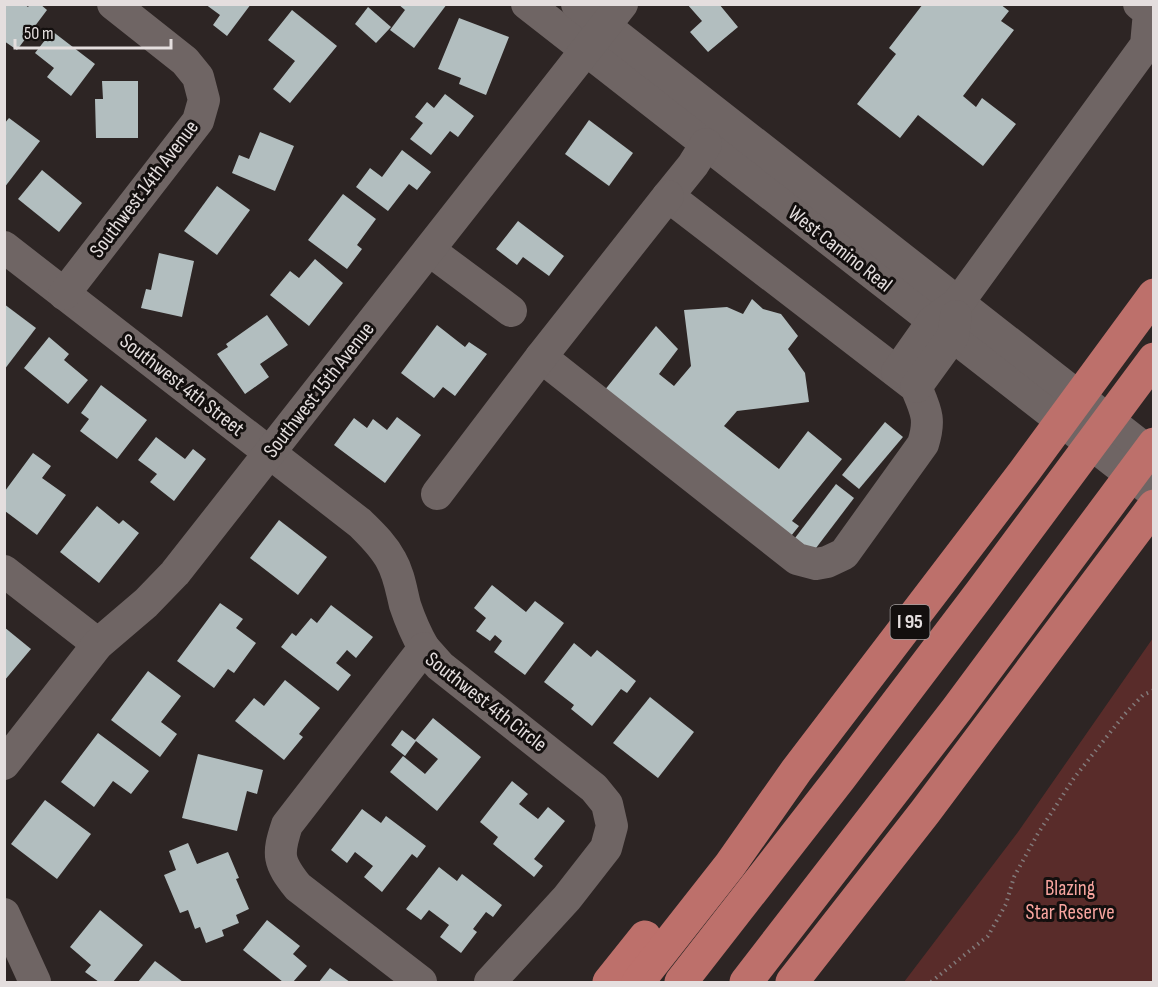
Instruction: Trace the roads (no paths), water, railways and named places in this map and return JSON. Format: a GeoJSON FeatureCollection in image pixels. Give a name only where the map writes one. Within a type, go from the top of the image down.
{"type":"FeatureCollection","features":[{"type":"Feature","properties":{"kind":"highway","name":"I 95"},"geometry":{"type":"LineString","coordinates":[[638,982],[730,865],[796,771],[1024,472],[1154,295]]}},
{"type":"Feature","properties":{"kind":"highway"},"geometry":{"type":"LineString","coordinates":[[681,982],[840,778],[1054,495],[1149,365]]}},
{"type":"Feature","properties":{"kind":"highway"},"geometry":{"type":"LineString","coordinates":[[746,982],[950,718],[1154,444]]}},
{"type":"Feature","properties":{"kind":"highway"},"geometry":{"type":"LineString","coordinates":[[792,982],[925,812],[1154,506]]}},
{"type":"Feature","properties":{"kind":"highway"},"geometry":{"type":"LineString","coordinates":[[609,982],[649,933],[796,771]]}},
{"type":"Feature","properties":{"kind":"street","name":"Southwest 14th Avenue"},"geometry":{"type":"LineString","coordinates":[[64,294],[198,122],[204,100],[198,77],[185,61],[113,4]]}},
{"type":"Feature","properties":{"kind":"street","name":"West Camino Real"},"geometry":{"type":"LineString","coordinates":[[527,4],[1154,493]]}},
{"type":"Feature","properties":{"kind":"street","name":"West Camino Real"},"geometry":{"type":"LineString","coordinates":[[577,4],[614,16],[958,303],[1154,456]]}},
{"type":"Feature","properties":{"kind":"street"},"geometry":{"type":"LineString","coordinates":[[907,380],[943,329],[958,303],[1146,45],[1149,12],[1139,4]]}},
{"type":"Feature","properties":{"kind":"street","name":"Southwest 15th Avenue"},"geometry":{"type":"LineString","coordinates":[[4,764],[98,644],[146,603],[176,573],[614,16]]}},
{"type":"Feature","properties":{"kind":"street"},"geometry":{"type":"LineString","coordinates":[[437,494],[541,357],[693,165],[706,144]]}},
{"type":"Feature","properties":{"kind":"street"},"geometry":{"type":"LineString","coordinates":[[541,357],[797,559],[816,564],[827,562],[844,554],[923,444],[927,430],[926,410],[907,380],[668,196]]}},
{"type":"Feature","properties":{"kind":"street","name":"Southwest 4th Street"},"geometry":{"type":"LineString","coordinates":[[4,247],[360,523],[390,559],[400,581],[413,628],[424,648]]}},
{"type":"Feature","properties":{"kind":"street"},"geometry":{"type":"LineString","coordinates":[[429,250],[511,311]]}},
{"type":"Feature","properties":{"kind":"street"},"geometry":{"type":"LineString","coordinates":[[4,571],[98,644]]}},
{"type":"Feature","properties":{"kind":"street","name":"Southwest 4th Circle"},"geometry":{"type":"LineString","coordinates":[[421,982],[298,887],[284,868],[280,847],[287,825],[424,648],[440,666],[594,788],[608,804],[612,826],[606,848],[567,898],[489,982]]}},
{"type":"Feature","properties":{"kind":"street"},"geometry":{"type":"LineString","coordinates":[[4,914],[35,982]]}},
{"type":"Feature","properties":{"kind":"park label","name":"Blazing Star Reserve"},"geometry":{"type":"Point","coordinates":[1070,900]}}]}
